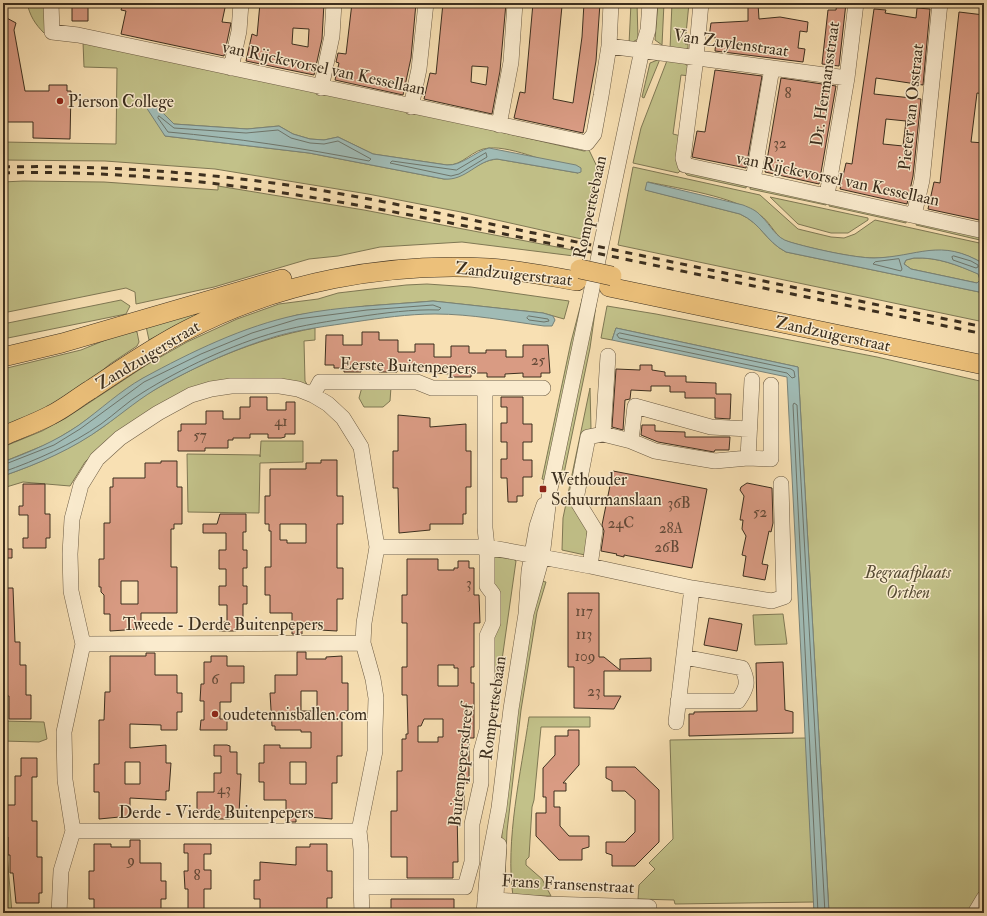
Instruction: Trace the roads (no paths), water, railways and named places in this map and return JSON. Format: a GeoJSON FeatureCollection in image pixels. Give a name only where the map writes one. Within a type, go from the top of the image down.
{"type":"FeatureCollection","features":[{"type":"Feature","properties":{"kind":"main road","name":"Zandzuigerstraat"},"geometry":{"type":"LineString","coordinates":[[3,357],[62,343],[280,280],[324,269],[370,261],[407,257],[483,256],[524,260],[579,275],[984,353]]}},
{"type":"Feature","properties":{"kind":"main road","name":"Zandzuigerstraat"},"geometry":{"type":"LineString","coordinates":[[3,436],[52,415],[147,352],[188,329],[239,307],[284,292],[327,280],[370,273],[409,269],[448,267],[579,275]]}},
{"type":"Feature","properties":{"kind":"main road","name":"Zandzuigerstraat"},"geometry":{"type":"LineString","coordinates":[[610,281],[984,366]]}},
{"type":"Feature","properties":{"kind":"street","name":"van Rijckevorsel van Kessellaan"},"geometry":{"type":"LineString","coordinates":[[51,3],[52,32],[78,35],[587,144],[594,134],[609,46]]}},
{"type":"Feature","properties":{"kind":"street"},"geometry":{"type":"LineString","coordinates":[[231,68],[239,30],[241,3]]}},
{"type":"Feature","properties":{"kind":"street"},"geometry":{"type":"LineString","coordinates":[[321,88],[332,36],[334,3]]}},
{"type":"Feature","properties":{"kind":"street"},"geometry":{"type":"LineString","coordinates":[[411,107],[423,43],[426,3]]}},
{"type":"Feature","properties":{"kind":"street"},"geometry":{"type":"LineString","coordinates":[[499,125],[511,62],[515,3]]}},
{"type":"Feature","properties":{"kind":"street"},"geometry":{"type":"LineString","coordinates":[[609,46],[611,3]]}},
{"type":"Feature","properties":{"kind":"street","name":"Rompertsebaan"},"geometry":{"type":"LineString","coordinates":[[640,3],[642,50]]}},
{"type":"Feature","properties":{"kind":"street","name":"Rompertsebaan"},"geometry":{"type":"LineString","coordinates":[[490,906],[488,866],[499,808],[511,709],[526,614],[550,489],[642,50],[648,30],[650,3]]}},
{"type":"Feature","properties":{"kind":"street"},"geometry":{"type":"LineString","coordinates":[[696,58],[701,3]]}},
{"type":"Feature","properties":{"kind":"street","name":"Dr. Hermansstraat"},"geometry":{"type":"LineString","coordinates":[[827,195],[847,78],[856,3]]}},
{"type":"Feature","properties":{"kind":"street","name":"Pieter van Osstraat"},"geometry":{"type":"LineString","coordinates":[[914,215],[922,180],[940,3]]}},
{"type":"Feature","properties":{"kind":"street","name":"Van Zuylenstraat"},"geometry":{"type":"LineString","coordinates":[[609,46],[847,78]]}},
{"type":"Feature","properties":{"kind":"street","name":"van Rijckevorsel van Kessellaan"},"geometry":{"type":"LineString","coordinates":[[696,58],[683,158],[685,165],[827,195],[984,231]]}},
{"type":"Feature","properties":{"kind":"street"},"geometry":{"type":"LineString","coordinates":[[753,180],[772,68]]}},
{"type":"Feature","properties":{"kind":"street"},"geometry":{"type":"LineString","coordinates":[[603,434],[608,356]]}},
{"type":"Feature","properties":{"kind":"street"},"geometry":{"type":"LineString","coordinates":[[748,458],[752,380]]}},
{"type":"Feature","properties":{"kind":"street","name":"Eerste Buitenpepers"},"geometry":{"type":"LineString","coordinates":[[313,395],[320,382],[417,382],[432,388],[543,388]]}},
{"type":"Feature","properties":{"kind":"street"},"geometry":{"type":"LineString","coordinates":[[590,566],[595,530],[576,500],[588,437],[603,434],[631,441],[654,451],[715,461],[748,458],[771,459],[771,385]]}},
{"type":"Feature","properties":{"kind":"street"},"geometry":{"type":"LineString","coordinates":[[59,913],[61,871],[73,831],[65,780],[64,732],[82,644],[71,591],[72,519],[81,485],[97,459],[120,438],[158,413],[191,395],[211,389],[232,386],[280,386],[298,389],[313,395],[328,404],[343,418],[361,447],[377,547],[364,623],[363,643],[373,679],[376,698],[376,729],[375,750],[359,831],[361,848],[362,913]]}},
{"type":"Feature","properties":{"kind":"street","name":"Eerste Buitenpepers"},"geometry":{"type":"LineString","coordinates":[[485,388],[485,528],[487,547]]}},
{"type":"Feature","properties":{"kind":"street"},"geometry":{"type":"LineString","coordinates":[[631,441],[635,406],[711,427],[749,429]]}},
{"type":"Feature","properties":{"kind":"street"},"geometry":{"type":"LineString","coordinates":[[377,547],[487,547],[590,566],[692,588],[772,601],[784,597],[781,484]]}},
{"type":"Feature","properties":{"kind":"street","name":"Buitenpepersdreef"},"geometry":{"type":"LineString","coordinates":[[361,887],[465,887],[472,862],[472,824],[481,783],[481,752],[487,730],[487,636],[493,623],[493,594],[487,586],[487,547]]}},
{"type":"Feature","properties":{"kind":"street"},"geometry":{"type":"LineString","coordinates":[[676,722],[692,588]]}},
{"type":"Feature","properties":{"kind":"street","name":"Tweede - Derde Buitenpepers"},"geometry":{"type":"LineString","coordinates":[[82,644],[363,643]]}},
{"type":"Feature","properties":{"kind":"street"},"geometry":{"type":"LineString","coordinates":[[678,701],[738,701],[747,688],[747,678],[742,668],[684,657]]}},
{"type":"Feature","properties":{"kind":"street","name":"Derde - Vierde Buitenpepers"},"geometry":{"type":"LineString","coordinates":[[73,831],[359,831]]}},
{"type":"Feature","properties":{"kind":"street"},"geometry":{"type":"LineString","coordinates":[[975,913],[984,898]]}},
{"type":"Feature","properties":{"kind":"street","name":"Frans Fransenstraat"},"geometry":{"type":"LineString","coordinates":[[490,906],[546,909],[649,907]]}},
{"type":"Feature","properties":{"kind":"water"},"geometry":{"type":"Polygon","coordinates":[[[146,98],[150,100],[174,124],[247,129],[279,126],[293,134],[310,139],[324,140],[338,137],[373,154],[447,165],[452,165],[463,161],[478,152],[489,148],[576,165],[581,168],[581,172],[578,173],[497,159],[483,163],[459,177],[444,179],[309,153],[165,136],[144,104],[143,100],[146,98]]]}},
{"type":"Feature","properties":{"kind":"water"},"geometry":{"type":"Polygon","coordinates":[[[647,182],[743,205],[757,212],[781,238],[832,252],[865,258],[874,258],[890,257],[929,250],[941,250],[968,256],[984,264],[984,293],[786,252],[773,243],[754,223],[740,214],[645,190],[647,182]],[[923,258],[906,260],[904,264],[911,269],[977,283],[980,280],[978,274],[963,268],[939,260],[923,258]]]}},
{"type":"Feature","properties":{"kind":"water"},"geometry":{"type":"Polygon","coordinates":[[[433,301],[543,313],[553,316],[555,320],[552,326],[544,326],[462,315],[415,315],[325,326],[277,336],[218,358],[190,371],[147,395],[80,442],[42,461],[3,476],[3,462],[42,446],[70,431],[143,378],[218,341],[257,326],[297,315],[348,308],[433,301]]]}},
{"type":"Feature","properties":{"kind":"water"},"geometry":{"type":"Polygon","coordinates":[[[616,328],[798,367],[829,913],[814,913],[787,377],[612,340],[616,328]]]}},
{"type":"Feature","properties":{"kind":"railway"},"geometry":{"type":"LineString","coordinates":[[3,167],[104,168],[172,172],[308,188],[413,208],[984,327]]}},
{"type":"Feature","properties":{"kind":"railway"},"geometry":{"type":"LineString","coordinates":[[3,173],[71,173],[139,176],[272,191],[471,227],[984,334]]}},
{"type":"Feature","properties":{"kind":"place","name":"Pierson College"},"geometry":{"type":"Point","coordinates":[60,101]}},
{"type":"Feature","properties":{"kind":"place","name":"Wethouder Schuurmanslaan"},"geometry":{"type":"Point","coordinates":[543,489]}},
{"type":"Feature","properties":{"kind":"place","name":"oudetennisballen.com"},"geometry":{"type":"Point","coordinates":[215,714]}},
{"type":"Feature","properties":{"kind":"park label","name":"Begraafplaats Orthen"},"geometry":{"type":"Point","coordinates":[908,582]}}]}
